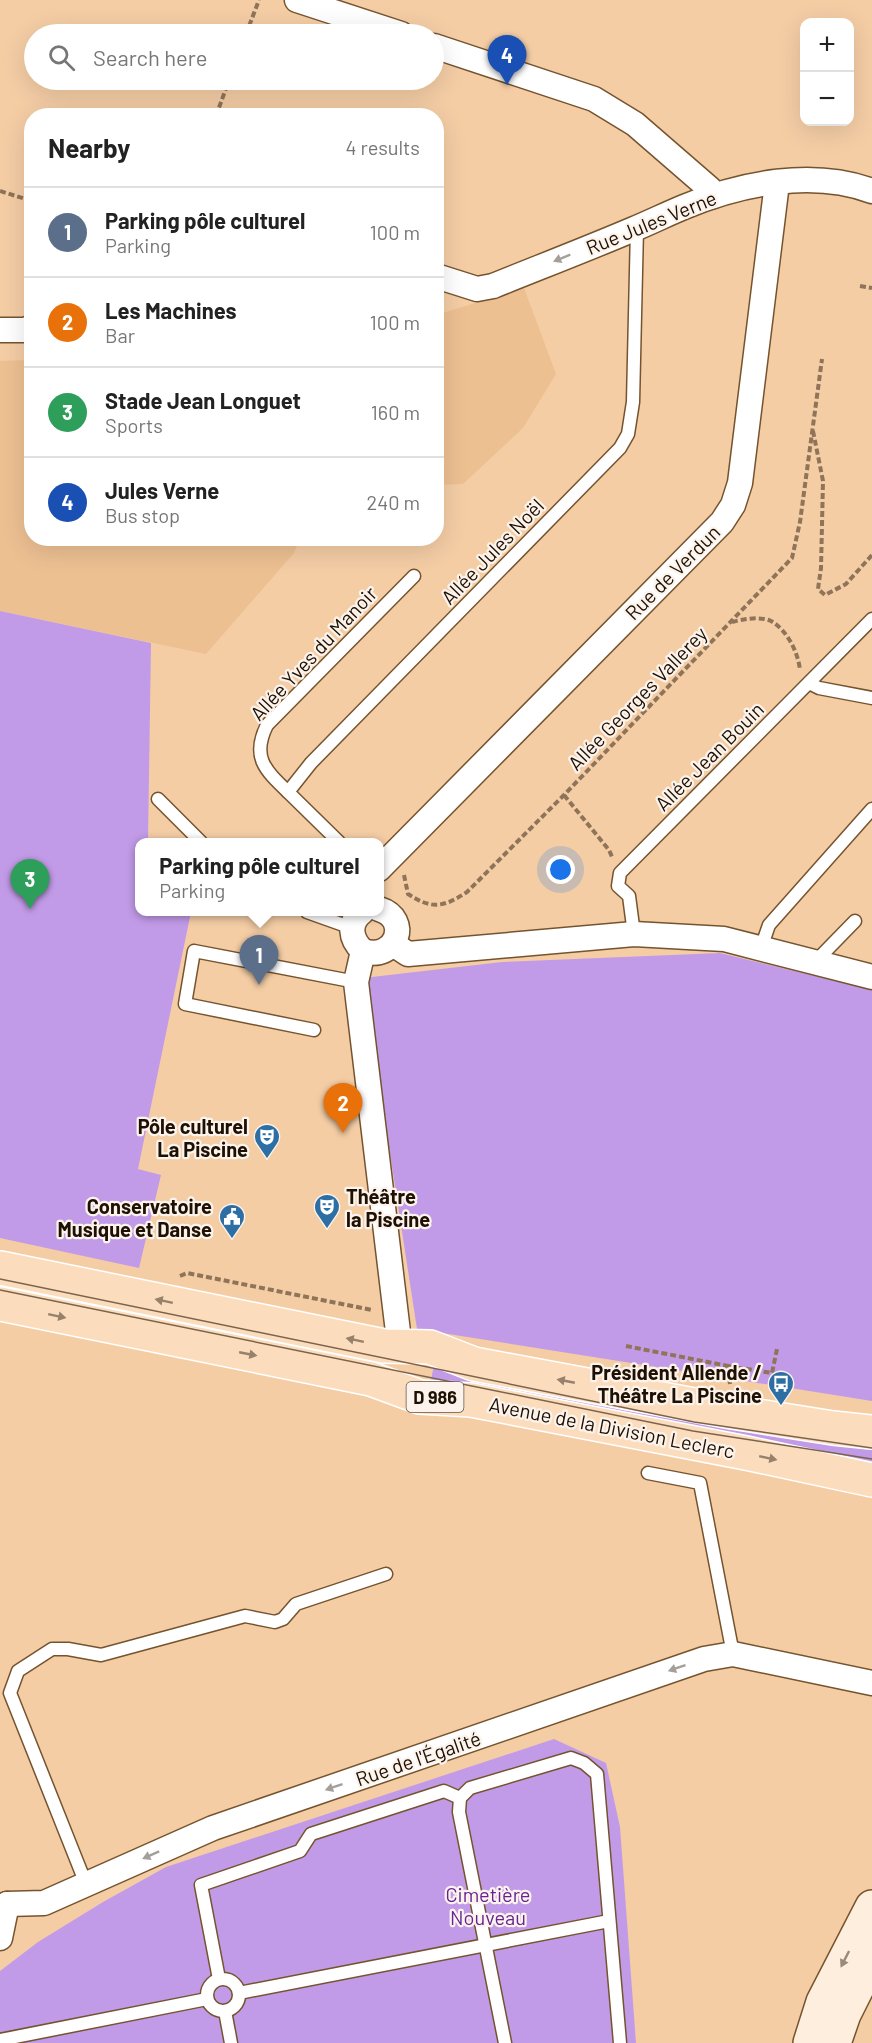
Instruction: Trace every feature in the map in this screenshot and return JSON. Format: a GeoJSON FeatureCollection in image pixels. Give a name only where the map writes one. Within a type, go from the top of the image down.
{"type":"FeatureCollection","features":[{"type":"Feature","properties":{"kind":"main road","name":"Avenue de la Division Leclerc"},"geometry":{"type":"LineString","coordinates":[[0,1268],[384,1346],[430,1347],[474,1364],[732,1412],[872,1432]]}},
{"type":"Feature","properties":{"kind":"main road","name":"Avenue de la Division Leclerc"},"geometry":{"type":"LineString","coordinates":[[0,1304],[371,1379],[420,1397],[471,1400],[746,1453],[872,1480]]}},
{"type":"Feature","properties":{"kind":"main road"},"geometry":{"type":"LineString","coordinates":[[810,2043],[823,2002],[872,1907]]}},
{"type":"Feature","properties":{"kind":"main road"},"geometry":{"type":"LineString","coordinates":[[834,2043],[844,2014],[872,1958]]}},
{"type":"Feature","properties":{"kind":"street"},"geometry":{"type":"LineString","coordinates":[[297,0],[370,24]]}},
{"type":"Feature","properties":{"kind":"street"},"geometry":{"type":"LineString","coordinates":[[444,48],[594,99],[635,124],[710,189],[713,196]]}},
{"type":"Feature","properties":{"kind":"street","name":"Rue Jules Verne"},"geometry":{"type":"LineString","coordinates":[[444,279],[477,289],[493,286],[637,228],[685,206],[747,186],[813,180],[872,191]]}},
{"type":"Feature","properties":{"kind":"street","name":"Rue de Verdun"},"geometry":{"type":"LineString","coordinates":[[384,863],[722,522],[733,505],[740,483],[777,183]]}},
{"type":"Feature","properties":{"kind":"street"},"geometry":{"type":"LineString","coordinates":[[0,330],[24,330]]}},
{"type":"Feature","properties":{"kind":"street"},"geometry":{"type":"LineString","coordinates":[[357,920],[353,939],[363,951],[382,952],[393,944],[398,930],[396,923],[384,911]]}},
{"type":"Feature","properties":{"kind":"street"},"geometry":{"type":"LineString","coordinates":[[393,944],[408,954],[634,934],[724,939],[872,977]]}},
{"type":"Feature","properties":{"kind":"street"},"geometry":{"type":"LineString","coordinates":[[363,951],[356,982],[398,1332],[396,1347]]}},
{"type":"Feature","properties":{"kind":"street","name":"Rue de l'Égalité"},"geometry":{"type":"LineString","coordinates":[[0,1938],[3,1900],[44,1903],[213,1828],[704,1659],[733,1654],[872,1683]]}},
{"type":"Feature","properties":{"kind":"lane","name":"Allée Jules Noël"},"geometry":{"type":"LineString","coordinates":[[288,792],[311,763],[620,448],[628,434],[633,402],[637,228]]}},
{"type":"Feature","properties":{"kind":"lane","name":"Allée Yves du Manoir"},"geometry":{"type":"LineString","coordinates":[[288,792],[270,774],[260,757],[260,739],[267,725],[414,576]]}},
{"type":"Feature","properties":{"kind":"lane","name":"Allée Jean Bouin"},"geometry":{"type":"LineString","coordinates":[[620,873],[872,619]]}},
{"type":"Feature","properties":{"kind":"lane"},"geometry":{"type":"LineString","coordinates":[[809,683],[819,688],[872,698]]}},
{"type":"Feature","properties":{"kind":"lane"},"geometry":{"type":"LineString","coordinates":[[288,792],[334,838]]}},
{"type":"Feature","properties":{"kind":"lane"},"geometry":{"type":"LineString","coordinates":[[158,799],[196,838]]}},
{"type":"Feature","properties":{"kind":"lane"},"geometry":{"type":"LineString","coordinates":[[761,948],[770,925],[872,809]]}},
{"type":"Feature","properties":{"kind":"lane"},"geometry":{"type":"LineString","coordinates":[[620,873],[618,886],[628,896],[634,934]]}},
{"type":"Feature","properties":{"kind":"lane"},"geometry":{"type":"LineString","coordinates":[[332,916],[357,920]]}},
{"type":"Feature","properties":{"kind":"lane"},"geometry":{"type":"LineString","coordinates":[[815,962],[855,921]]}},
{"type":"Feature","properties":{"kind":"lane"},"geometry":{"type":"LineString","coordinates":[[314,1030],[185,1004],[194,951],[356,982]]}},
{"type":"Feature","properties":{"kind":"lane"},"geometry":{"type":"LineString","coordinates":[[648,1473],[699,1483],[733,1654]]}},
{"type":"Feature","properties":{"kind":"lane"},"geometry":{"type":"LineString","coordinates":[[86,1884],[10,1693],[18,1671],[52,1649],[68,1649],[101,1655],[245,1616],[275,1622],[283,1619],[296,1604],[386,1574]]}},
{"type":"Feature","properties":{"kind":"lane"},"geometry":{"type":"LineString","coordinates":[[505,2043],[459,1812],[460,1798],[470,1788],[571,1758],[584,1763],[597,1774],[620,2043]]}},
{"type":"Feature","properties":{"kind":"lane"},"geometry":{"type":"LineString","coordinates":[[219,1979],[201,1885],[300,1851],[311,1834],[444,1791],[460,1798]]}},
{"type":"Feature","properties":{"kind":"lane"},"geometry":{"type":"LineString","coordinates":[[239,1993],[609,1921]]}},
{"type":"Feature","properties":{"kind":"lane"},"geometry":{"type":"LineString","coordinates":[[219,1979],[229,1980],[235,1984],[239,1993],[236,2005],[225,2012],[210,2006],[206,1992],[209,1985],[219,1979]]}},
{"type":"Feature","properties":{"kind":"lane"},"geometry":{"type":"LineString","coordinates":[[0,2040],[207,1999]]}},
{"type":"Feature","properties":{"kind":"lane"},"geometry":{"type":"LineString","coordinates":[[225,2012],[231,2043]]}},
{"type":"Feature","properties":{"kind":"path"},"geometry":{"type":"LineString","coordinates":[[250,24],[259,0]]}},
{"type":"Feature","properties":{"kind":"path"},"geometry":{"type":"LineString","coordinates":[[219,108],[225,90]]}},
{"type":"Feature","properties":{"kind":"path"},"geometry":{"type":"LineString","coordinates":[[0,191],[24,198]]}},
{"type":"Feature","properties":{"kind":"path"},"geometry":{"type":"LineString","coordinates":[[860,286],[872,288]]}},
{"type":"Feature","properties":{"kind":"path","name":"Allée Georges Vallerey"},"geometry":{"type":"LineString","coordinates":[[398,849],[406,867],[403,876],[408,894],[424,904],[449,903],[467,892],[564,795],[792,558],[800,522],[822,359]]}},
{"type":"Feature","properties":{"kind":"path"},"geometry":{"type":"LineString","coordinates":[[813,428],[823,481],[821,568],[818,589],[825,595],[846,584],[872,555]]}},
{"type":"Feature","properties":{"kind":"path"},"geometry":{"type":"LineString","coordinates":[[732,622],[746,619],[770,621],[788,637],[799,659],[801,676],[809,683]]}},
{"type":"Feature","properties":{"kind":"path","name":"Allée Georges Vallerey"},"geometry":{"type":"LineString","coordinates":[[564,795],[609,850],[620,873]]}},
{"type":"Feature","properties":{"kind":"path"},"geometry":{"type":"LineString","coordinates":[[626,1346],[772,1373],[777,1349]]}},
{"type":"Feature","properties":{"kind":"path"},"geometry":{"type":"LineString","coordinates":[[728,1366],[732,1412]]}},
{"type":"Feature","properties":{"kind":"shaded area"},"geometry":{"type":"Polygon","coordinates":[[[524,288],[556,374],[523,428],[463,484],[444,485],[444,313],[524,288]]]}},
{"type":"Feature","properties":{"kind":"shaded area"},"geometry":{"type":"Polygon","coordinates":[[[24,360],[24,546],[297,546],[294,553],[206,654],[0,611],[0,361],[24,360]]]}},
{"type":"Feature","properties":{"kind":"green space"},"geometry":{"type":"Polygon","coordinates":[[[0,611],[151,643],[148,838],[135,838],[135,916],[190,916],[138,1169],[161,1175],[139,1268],[0,1238],[0,611]]]}},
{"type":"Feature","properties":{"kind":"green space"},"geometry":{"type":"Polygon","coordinates":[[[720,953],[872,990],[872,1401],[417,1329],[363,978],[502,962],[720,953]]]}},
{"type":"Feature","properties":{"kind":"green space"},"geometry":{"type":"Polygon","coordinates":[[[435,1359],[872,1441],[872,1469],[429,1391],[435,1359]]]}},
{"type":"Feature","properties":{"kind":"green space","name":"Cimetière Nouveau"},"geometry":{"type":"Polygon","coordinates":[[[554,1739],[606,1763],[620,1827],[636,2043],[0,2043],[0,1971],[38,1942],[166,1867],[554,1739]]]}},
{"type":"Feature","properties":{"kind":"tram line"},"geometry":{"type":"LineString","coordinates":[[0,1279],[694,1422],[872,1448]]}},
{"type":"Feature","properties":{"kind":"tram line"},"geometry":{"type":"LineString","coordinates":[[0,1290],[693,1431],[872,1459]]}},
{"type":"Feature","properties":{"kind":"place","name":"Jules Verne"},"geometry":{"type":"Point","coordinates":[507,85]}},
{"type":"Feature","properties":{"kind":"place","name":"Stade Jean Longuet"},"geometry":{"type":"Point","coordinates":[30,909]}},
{"type":"Feature","properties":{"kind":"place","name":"Parking pôle culturel"},"geometry":{"type":"Point","coordinates":[259,985]}},
{"type":"Feature","properties":{"kind":"place","name":"Les Machines"},"geometry":{"type":"Point","coordinates":[343,1133]}},
{"type":"Feature","properties":{"kind":"place","name":"Pôle culturel La Piscine"},"geometry":{"type":"Point","coordinates":[267,1160]}},
{"type":"Feature","properties":{"kind":"place","name":"Théâtre la Piscine"},"geometry":{"type":"Point","coordinates":[327,1230]}},
{"type":"Feature","properties":{"kind":"place","name":"Conservatoire Musique et Danse"},"geometry":{"type":"Point","coordinates":[232,1240]}},
{"type":"Feature","properties":{"kind":"place","name":"Président Allende / Théâtre La Piscine"},"geometry":{"type":"Point","coordinates":[781,1407]}}]}
